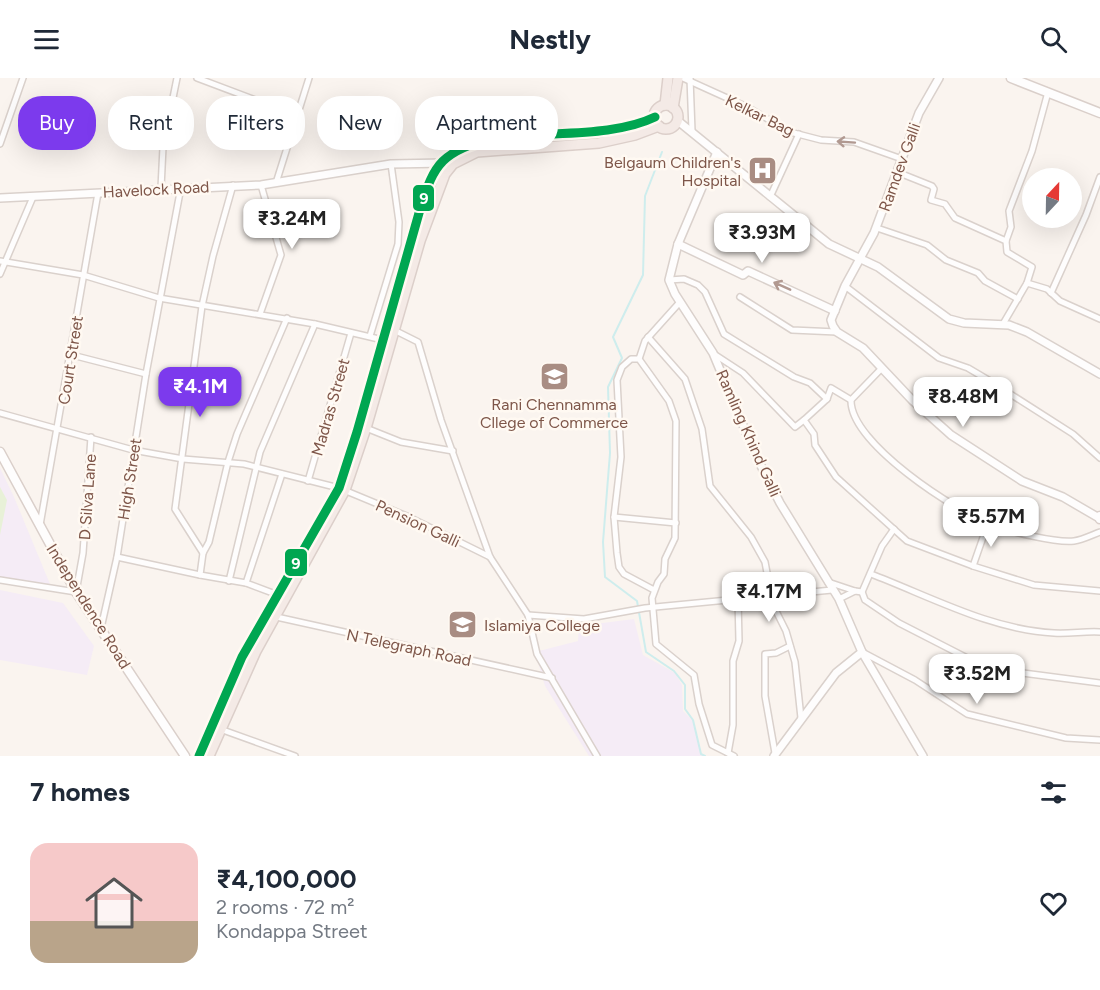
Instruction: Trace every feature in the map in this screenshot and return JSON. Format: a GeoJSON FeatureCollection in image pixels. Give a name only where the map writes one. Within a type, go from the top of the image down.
{"type":"FeatureCollection","features":[{"type":"Feature","properties":{"kind":"highway"},"geometry":{"type":"LineString","coordinates":[[199,756],[229,685],[342,489],[366,428],[424,196],[442,162],[458,150],[483,140],[591,134],[657,122],[672,127],[678,121],[678,114],[669,106],[668,78]]}},
{"type":"Feature","properties":{"kind":"highway"},"geometry":{"type":"LineString","coordinates":[[669,106],[678,78]]}},
{"type":"Feature","properties":{"kind":"highway"},"geometry":{"type":"LineString","coordinates":[[657,122],[657,110],[669,106]]}},
{"type":"Feature","properties":{"kind":"highway"},"geometry":{"type":"LineString","coordinates":[[342,489],[383,340],[390,329],[437,191],[453,164],[477,152],[599,143],[635,135],[657,122]]}},
{"type":"Feature","properties":{"kind":"highway"},"geometry":{"type":"LineString","coordinates":[[209,756],[270,615]]}},
{"type":"Feature","properties":{"kind":"main road"},"geometry":{"type":"LineString","coordinates":[[1011,78],[1100,112]]}},
{"type":"Feature","properties":{"kind":"main road","name":"Independence Road"},"geometry":{"type":"LineString","coordinates":[[0,452],[76,592],[185,756]]}},
{"type":"Feature","properties":{"kind":"street"},"geometry":{"type":"LineString","coordinates":[[0,144],[23,78]]}},
{"type":"Feature","properties":{"kind":"street"},"geometry":{"type":"LineString","coordinates":[[161,188],[163,147],[177,78]]}},
{"type":"Feature","properties":{"kind":"street"},"geometry":{"type":"LineString","coordinates":[[197,78],[244,96]]}},
{"type":"Feature","properties":{"kind":"street"},"geometry":{"type":"LineString","coordinates":[[303,96],[309,78]]}},
{"type":"Feature","properties":{"kind":"street","name":"Kelkar Bag"},"geometry":{"type":"LineString","coordinates":[[683,78],[747,107],[790,132],[821,140],[854,142],[902,159]]}},
{"type":"Feature","properties":{"kind":"street","name":"Ramdev Galli"},"geometry":{"type":"LineString","coordinates":[[835,311],[845,286],[877,228],[919,113],[939,78]]}},
{"type":"Feature","properties":{"kind":"street"},"geometry":{"type":"LineString","coordinates":[[689,80],[692,131]]}},
{"type":"Feature","properties":{"kind":"street"},"geometry":{"type":"LineString","coordinates":[[1003,324],[1027,283],[1032,267],[1007,252],[1006,241],[1011,227],[1009,210],[1032,151],[1048,92]]}},
{"type":"Feature","properties":{"kind":"street"},"geometry":{"type":"LineString","coordinates":[[678,121],[829,244],[862,258],[949,319],[964,323],[1003,324],[1027,332],[1100,374]]}},
{"type":"Feature","properties":{"kind":"street"},"geometry":{"type":"LineString","coordinates":[[770,197],[799,134]]}},
{"type":"Feature","properties":{"kind":"street"},"geometry":{"type":"LineString","coordinates":[[276,183],[286,150]]}},
{"type":"Feature","properties":{"kind":"street"},"geometry":{"type":"LineString","coordinates":[[717,152],[678,244],[669,280],[684,279],[698,285],[705,292],[724,334],[794,377],[810,383],[827,399]]}},
{"type":"Feature","properties":{"kind":"street","name":"Havelock Road"},"geometry":{"type":"LineString","coordinates":[[0,198],[276,183],[391,164],[442,162],[453,164]]}},
{"type":"Feature","properties":{"kind":"street"},"geometry":{"type":"LineString","coordinates":[[370,336],[398,244],[399,222],[391,164]]}},
{"type":"Feature","properties":{"kind":"street"},"geometry":{"type":"LineString","coordinates":[[897,172],[932,186],[934,189],[931,200],[945,204],[955,218],[1006,241]]}},
{"type":"Feature","properties":{"kind":"street"},"geometry":{"type":"LineString","coordinates":[[1051,293],[1086,215],[1100,177]]}},
{"type":"Feature","properties":{"kind":"street"},"geometry":{"type":"LineString","coordinates":[[260,314],[280,255],[261,184]]}},
{"type":"Feature","properties":{"kind":"street"},"geometry":{"type":"LineString","coordinates":[[203,553],[176,509],[202,306],[233,185]]}},
{"type":"Feature","properties":{"kind":"street","name":"High Street"},"geometry":{"type":"LineString","coordinates":[[101,628],[117,557],[159,298],[181,187]]}},
{"type":"Feature","properties":{"kind":"street","name":"Court Street"},"geometry":{"type":"LineString","coordinates":[[39,527],[59,429],[72,355],[82,275],[98,193]]}},
{"type":"Feature","properties":{"kind":"street"},"geometry":{"type":"LineString","coordinates":[[0,274],[2,262],[33,197]]}},
{"type":"Feature","properties":{"kind":"street"},"geometry":{"type":"LineString","coordinates":[[877,228],[927,244],[946,260],[978,273],[985,281],[1018,299]]}},
{"type":"Feature","properties":{"kind":"street"},"geometry":{"type":"LineString","coordinates":[[678,244],[743,275],[748,271],[835,311],[831,320],[837,332]]}},
{"type":"Feature","properties":{"kind":"street"},"geometry":{"type":"LineString","coordinates":[[2,262],[82,275],[159,298],[287,318],[383,340]]}},
{"type":"Feature","properties":{"kind":"street","name":"Ramling Khind Galli"},"geometry":{"type":"LineString","coordinates":[[669,280],[680,302],[713,353],[755,454],[826,581],[839,599],[862,652],[923,756]]}},
{"type":"Feature","properties":{"kind":"street"},"geometry":{"type":"LineString","coordinates":[[1027,283],[1100,319]]}},
{"type":"Feature","properties":{"kind":"street"},"geometry":{"type":"LineString","coordinates":[[845,286],[939,358],[968,368],[990,381],[1073,434],[1100,458]]}},
{"type":"Feature","properties":{"kind":"street"},"geometry":{"type":"LineString","coordinates":[[740,297],[792,330],[837,332],[863,348],[881,369],[951,435],[1022,481],[1063,497],[1100,517]]}},
{"type":"Feature","properties":{"kind":"street"},"geometry":{"type":"LineString","coordinates":[[639,359],[648,337],[680,302]]}},
{"type":"Feature","properties":{"kind":"street"},"geometry":{"type":"LineString","coordinates":[[200,575],[203,553],[212,532],[228,462],[287,318]]}},
{"type":"Feature","properties":{"kind":"street"},"geometry":{"type":"LineString","coordinates":[[229,581],[255,468],[315,324]]}},
{"type":"Feature","properties":{"kind":"street"},"geometry":{"type":"LineString","coordinates":[[390,329],[418,342],[441,420],[490,557],[528,615],[537,654],[597,756]]}},
{"type":"Feature","properties":{"kind":"street","name":"Madras Street"},"geometry":{"type":"LineString","coordinates":[[308,481],[351,333]]}},
{"type":"Feature","properties":{"kind":"street"},"geometry":{"type":"LineString","coordinates":[[648,337],[685,379],[702,429],[710,486],[751,537],[765,562],[771,596],[795,662],[801,718]]}},
{"type":"Feature","properties":{"kind":"street"},"geometry":{"type":"LineString","coordinates":[[713,353],[743,373],[795,427],[827,399],[831,388],[851,400]]}},
{"type":"Feature","properties":{"kind":"street"},"geometry":{"type":"LineString","coordinates":[[72,355],[146,374]]}},
{"type":"Feature","properties":{"kind":"street"},"geometry":{"type":"LineString","coordinates":[[639,359],[631,359],[622,367],[617,380],[621,457],[614,517],[619,567],[624,574],[654,590]]}},
{"type":"Feature","properties":{"kind":"street"},"geometry":{"type":"LineString","coordinates":[[639,359],[669,401],[676,421],[675,538],[665,559],[664,574],[654,590],[656,644],[694,675],[699,704],[712,745],[731,755],[732,675],[739,641],[738,599]]}},
{"type":"Feature","properties":{"kind":"street"},"geometry":{"type":"LineString","coordinates":[[881,369],[851,400],[851,411],[866,434],[893,460],[969,515],[988,523],[1060,540],[1075,541],[1100,532]]}},
{"type":"Feature","properties":{"kind":"street","name":"Pension Galli"},"geometry":{"type":"LineString","coordinates":[[0,413],[133,450],[183,459],[228,462],[342,489],[410,517],[490,557]]}},
{"type":"Feature","properties":{"kind":"street"},"geometry":{"type":"LineString","coordinates":[[804,420],[814,434],[815,445],[836,477],[907,541],[973,566],[1034,585],[1100,591]]}},
{"type":"Feature","properties":{"kind":"street"},"geometry":{"type":"LineString","coordinates":[[366,428],[401,442],[453,451]]}},
{"type":"Feature","properties":{"kind":"street","name":"D Silva Lane"},"geometry":{"type":"LineString","coordinates":[[76,592],[83,553],[91,438]]}},
{"type":"Feature","properties":{"kind":"street"},"geometry":{"type":"LineString","coordinates":[[246,583],[282,474]]}},
{"type":"Feature","properties":{"kind":"street"},"geometry":{"type":"LineString","coordinates":[[614,517],[676,523]]}},
{"type":"Feature","properties":{"kind":"street"},"geometry":{"type":"LineString","coordinates":[[973,566],[988,523]]}},
{"type":"Feature","properties":{"kind":"street"},"geometry":{"type":"LineString","coordinates":[[839,599],[859,591],[871,574],[882,546],[894,530]]}},
{"type":"Feature","properties":{"kind":"street"},"geometry":{"type":"LineString","coordinates":[[117,557],[246,583],[281,595]]}},
{"type":"Feature","properties":{"kind":"street"},"geometry":{"type":"LineString","coordinates":[[871,574],[982,618],[1052,633],[1100,632]]}},
{"type":"Feature","properties":{"kind":"street"},"geometry":{"type":"LineString","coordinates":[[0,580],[76,592]]}},
{"type":"Feature","properties":{"kind":"street"},"geometry":{"type":"LineString","coordinates":[[826,581],[859,591],[865,600],[899,623],[977,663],[1015,672],[1100,683]]}},
{"type":"Feature","properties":{"kind":"street"},"geometry":{"type":"LineString","coordinates":[[528,615],[584,620],[653,607],[832,590]]}},
{"type":"Feature","properties":{"kind":"street","name":"N Telegraph Road"},"geometry":{"type":"LineString","coordinates":[[270,615],[552,678]]}},
{"type":"Feature","properties":{"kind":"street"},"geometry":{"type":"LineString","coordinates":[[775,755],[765,696],[765,654],[790,646]]}},
{"type":"Feature","properties":{"kind":"street"},"geometry":{"type":"LineString","coordinates":[[775,755],[836,673],[862,652],[915,680],[967,714],[1066,738],[1100,740]]}},
{"type":"Feature","properties":{"kind":"street"},"geometry":{"type":"LineString","coordinates":[[220,729],[295,756]]}},
{"type":"Feature","properties":{"kind":"shaded area"},"geometry":{"type":"Polygon","coordinates":[[[0,468],[14,497],[52,589],[0,578],[0,468]]]}},
{"type":"Feature","properties":{"kind":"shaded area"},"geometry":{"type":"Polygon","coordinates":[[[0,590],[63,603],[94,646],[87,675],[0,660],[0,590]]]}},
{"type":"Feature","properties":{"kind":"shaded area"},"geometry":{"type":"Polygon","coordinates":[[[634,619],[643,655],[675,673],[682,685],[683,711],[693,721],[702,756],[589,756],[545,686],[535,652],[578,641],[579,626],[634,619]]]}},
{"type":"Feature","properties":{"kind":"green space"},"geometry":{"type":"Polygon","coordinates":[[[0,487],[7,500],[0,535],[0,487]]]}},
{"type":"Feature","properties":{"kind":"waterway"},"geometry":{"type":"LineString","coordinates":[[662,152],[645,196],[643,275],[613,337],[622,358],[608,387],[610,453],[603,542],[605,577],[637,601],[646,652],[674,671],[685,685],[685,709],[693,720],[701,754],[705,756]]}},
{"type":"Feature","properties":{"kind":"transit line","name":"9"},"geometry":{"type":"LineString","coordinates":[[199,756],[242,657],[339,488],[421,206],[435,171],[443,161],[462,148],[486,141],[602,131],[630,126],[655,117]]}},
{"type":"Feature","properties":{"kind":"place","name":"Belgaum Children's Hospital"},"geometry":{"type":"Point","coordinates":[762,171]}},
{"type":"Feature","properties":{"kind":"place","name":"Rani Chennamma Cllege of Commerce"},"geometry":{"type":"Point","coordinates":[554,376]}},
{"type":"Feature","properties":{"kind":"place","name":"Islamiya College"},"geometry":{"type":"Point","coordinates":[463,625]}}]}
